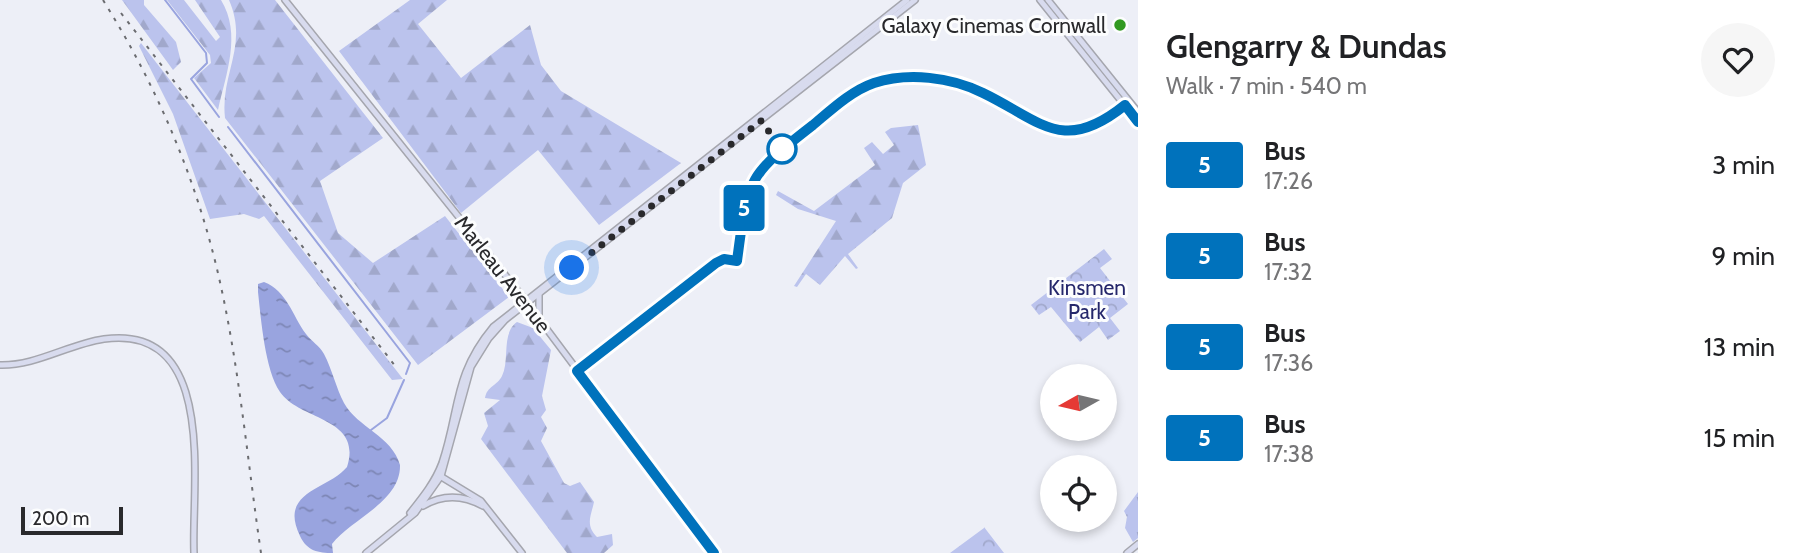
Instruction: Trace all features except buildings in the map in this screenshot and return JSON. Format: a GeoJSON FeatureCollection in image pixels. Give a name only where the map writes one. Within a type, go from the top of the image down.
{"type":"FeatureCollection","features":[{"type":"Feature","properties":{"kind":"street","name":"Marleau Avenue"},"geometry":{"type":"LineString","coordinates":[[285,0],[526,302],[714,553]]}},
{"type":"Feature","properties":{"kind":"street"},"geometry":{"type":"LineString","coordinates":[[415,513],[439,475],[471,367],[496,330],[526,302],[907,0]]}},
{"type":"Feature","properties":{"kind":"street"},"geometry":{"type":"LineString","coordinates":[[526,302],[539,295],[915,0]]}},
{"type":"Feature","properties":{"kind":"street"},"geometry":{"type":"LineString","coordinates":[[1040,0],[1138,122]]}},
{"type":"Feature","properties":{"kind":"street"},"geometry":{"type":"LineString","coordinates":[[1048,0],[1138,112]]}},
{"type":"Feature","properties":{"kind":"street"},"geometry":{"type":"LineString","coordinates":[[539,295],[539,320]]}},
{"type":"Feature","properties":{"kind":"street"},"geometry":{"type":"LineString","coordinates":[[0,365],[23,363],[107,338],[147,345],[168,359],[185,387],[193,436],[197,471],[194,553]]}},
{"type":"Feature","properties":{"kind":"street"},"geometry":{"type":"LineString","coordinates":[[439,475],[474,495],[522,553]]}},
{"type":"Feature","properties":{"kind":"street"},"geometry":{"type":"LineString","coordinates":[[398,527],[439,475]]}},
{"type":"Feature","properties":{"kind":"street"},"geometry":{"type":"LineString","coordinates":[[366,553],[415,513],[437,499],[454,497],[473,501],[491,513]]}},
{"type":"Feature","properties":{"kind":"street"},"geometry":{"type":"LineString","coordinates":[[1127,553],[1138,544]]}},
{"type":"Feature","properties":{"kind":"green space"},"geometry":{"type":"Polygon","coordinates":[[[122,0],[144,0],[144,5],[176,42],[181,62],[173,70],[122,0]]]}},
{"type":"Feature","properties":{"kind":"green space"},"geometry":{"type":"Polygon","coordinates":[[[167,0],[184,0],[216,41],[220,37],[195,0],[221,0],[231,26],[231,40],[228,68],[218,110],[194,78],[211,63],[210,55],[167,0]]]}},
{"type":"Feature","properties":{"kind":"green space"},"geometry":{"type":"Polygon","coordinates":[[[229,0],[275,0],[383,138],[320,181],[338,233],[373,263],[445,216],[509,297],[418,365],[225,118],[226,87],[236,32],[229,0]]]}},
{"type":"Feature","properties":{"kind":"green space"},"geometry":{"type":"Polygon","coordinates":[[[410,0],[447,0],[418,24],[461,78],[530,25],[541,65],[561,91],[681,163],[599,225],[538,150],[461,213],[339,51],[410,0]]]}},
{"type":"Feature","properties":{"kind":"green space"},"geometry":{"type":"Polygon","coordinates":[[[141,43],[403,379],[392,380],[264,216],[259,219],[244,214],[210,219],[173,114],[139,46],[141,43]]]}},
{"type":"Feature","properties":{"kind":"green space"},"geometry":{"type":"Polygon","coordinates":[[[918,125],[926,165],[903,183],[892,218],[848,254],[858,268],[845,256],[820,285],[806,274],[797,287],[794,286],[836,221],[798,209],[776,195],[778,191],[814,211],[875,165],[864,148],[872,142],[883,154],[894,145],[885,132],[891,128],[918,125]]]}},
{"type":"Feature","properties":{"kind":"green space","name":"Kinsmen Park"},"geometry":{"type":"Polygon","coordinates":[[[1104,249],[1112,259],[1100,268],[1128,304],[1110,318],[1120,331],[1108,340],[1099,327],[1080,342],[1051,307],[1039,315],[1031,305],[1104,249]]]}},
{"type":"Feature","properties":{"kind":"green space"},"geometry":{"type":"Polygon","coordinates":[[[1074,286],[1081,296],[1079,309],[1068,319],[1054,299],[1074,286]]]}},
{"type":"Feature","properties":{"kind":"green space"},"geometry":{"type":"Polygon","coordinates":[[[517,322],[533,328],[551,350],[542,396],[546,410],[541,417],[547,428],[541,441],[564,483],[570,486],[580,482],[594,502],[590,520],[593,533],[597,537],[612,534],[613,545],[604,553],[567,553],[481,439],[488,426],[484,413],[500,400],[485,398],[486,394],[502,376],[507,340],[517,322]]]}},
{"type":"Feature","properties":{"kind":"green space"},"geometry":{"type":"Polygon","coordinates":[[[1138,492],[1138,538],[1133,542],[1125,528],[1127,517],[1124,511],[1138,492]]]}},
{"type":"Feature","properties":{"kind":"green space"},"geometry":{"type":"Polygon","coordinates":[[[984,528],[1004,553],[950,553],[984,528]]]}},
{"type":"Feature","properties":{"kind":"water"},"geometry":{"type":"Polygon","coordinates":[[[264,282],[284,297],[306,334],[322,351],[350,412],[390,447],[400,465],[398,478],[384,500],[340,535],[332,544],[333,553],[318,552],[306,545],[295,521],[295,509],[308,493],[339,475],[347,467],[350,451],[346,438],[338,429],[301,409],[280,392],[267,358],[262,330],[258,284],[264,282]]]}},
{"type":"Feature","properties":{"kind":"waterway"},"geometry":{"type":"LineString","coordinates":[[165,0],[206,53],[207,63],[191,79],[219,117]]}},
{"type":"Feature","properties":{"kind":"waterway"},"geometry":{"type":"LineString","coordinates":[[228,127],[410,363],[406,374]]}},
{"type":"Feature","properties":{"kind":"waterway"},"geometry":{"type":"LineString","coordinates":[[371,430],[387,418],[404,380]]}},
{"type":"Feature","properties":{"kind":"railway"},"geometry":{"type":"LineString","coordinates":[[103,0],[156,96],[185,164],[208,233],[231,339],[261,553]]}},
{"type":"Feature","properties":{"kind":"railway"},"geometry":{"type":"LineString","coordinates":[[121,13],[396,367]]}},
{"type":"Feature","properties":{"kind":"bus line","name":"5"},"geometry":{"type":"LineString","coordinates":[[714,553],[577,371],[716,263],[724,259],[737,261],[747,193],[755,175],[765,163],[854,93],[874,83],[899,77],[920,77],[971,88],[1035,124],[1059,132],[1092,127],[1125,105],[1138,122]]}},
{"type":"Feature","properties":{"kind":"place","name":"Galaxy Cinemas Cornwall"},"geometry":{"type":"Point","coordinates":[1120,25]}},
{"type":"Feature","properties":{"kind":"route"},"geometry":{"type":"LineString","coordinates":[[572,268],[761,121],[782,149]]}}]}
